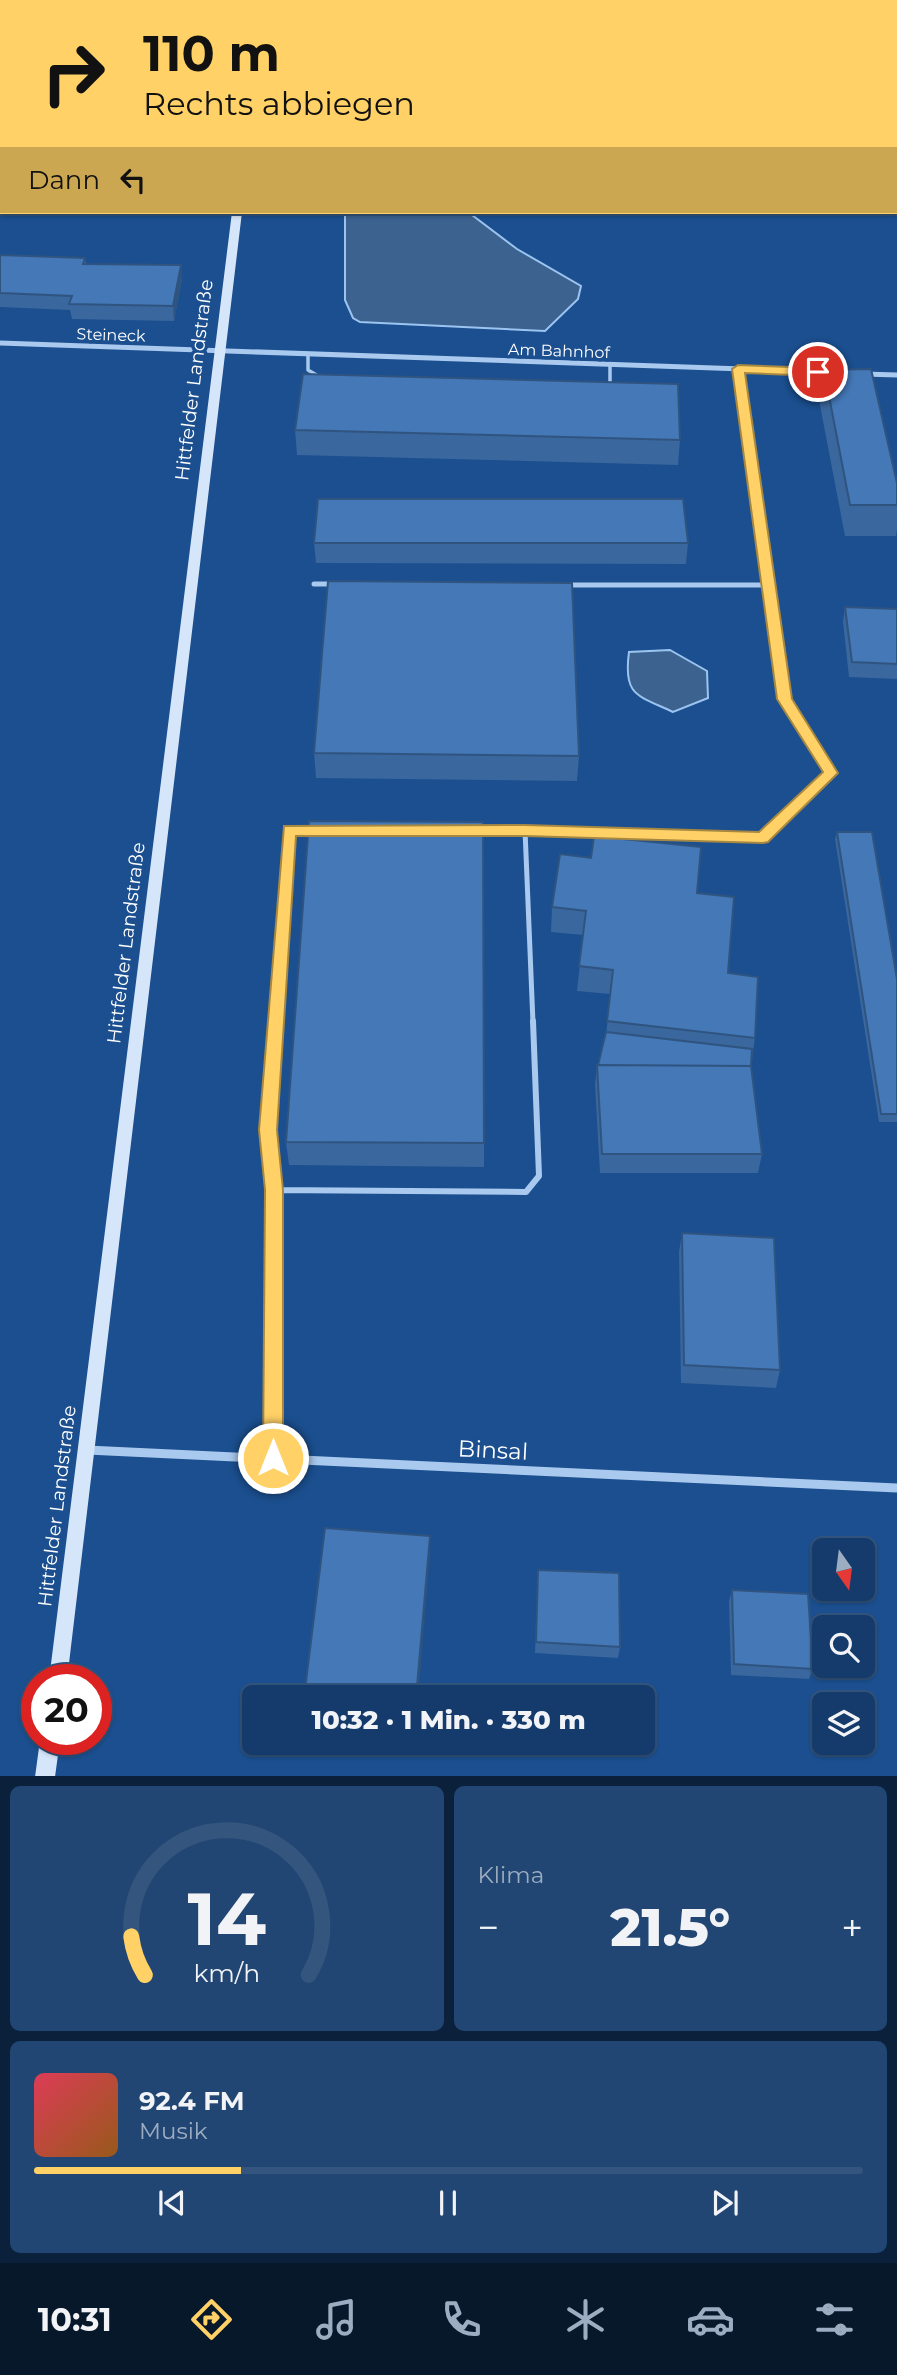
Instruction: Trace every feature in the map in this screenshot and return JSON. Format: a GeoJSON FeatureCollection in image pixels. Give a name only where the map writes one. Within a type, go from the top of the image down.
{"type":"FeatureCollection","features":[{"type":"Feature","properties":{"kind":"main road","name":"Hittfelder Landstraße"},"geometry":{"type":"LineString","coordinates":[[60,1664],[237,214]]}},
{"type":"Feature","properties":{"kind":"main road"},"geometry":{"type":"LineString","coordinates":[[46,1776],[48,1755]]}},
{"type":"Feature","properties":{"kind":"street","name":"Steineck"},"geometry":{"type":"LineString","coordinates":[[0,343],[220,351]]}},
{"type":"Feature","properties":{"kind":"street","name":"Am Bahnhof"},"geometry":{"type":"LineString","coordinates":[[220,351],[844,373]]}},
{"type":"Feature","properties":{"kind":"street"},"geometry":{"type":"LineString","coordinates":[[738,369],[784,699],[831,773]]}},
{"type":"Feature","properties":{"kind":"street"},"geometry":{"type":"LineString","coordinates":[[857,373],[897,375]]}},
{"type":"Feature","properties":{"kind":"street","name":"Binsal"},"geometry":{"type":"LineString","coordinates":[[87,1450],[897,1489]]}},
{"type":"Feature","properties":{"kind":"lane"},"geometry":{"type":"LineString","coordinates":[[308,354],[308,370],[322,379]]}},
{"type":"Feature","properties":{"kind":"lane"},"geometry":{"type":"LineString","coordinates":[[608,389],[611,384],[610,365]]}},
{"type":"Feature","properties":{"kind":"lane"},"geometry":{"type":"LineString","coordinates":[[314,584],[342,584]]}},
{"type":"Feature","properties":{"kind":"lane"},"geometry":{"type":"LineString","coordinates":[[562,584],[768,585]]}},
{"type":"Feature","properties":{"kind":"lane"},"geometry":{"type":"LineString","coordinates":[[469,830],[763,838],[831,773]]}},
{"type":"Feature","properties":{"kind":"lane"},"geometry":{"type":"LineString","coordinates":[[273,1458],[274,1190],[268,1130],[289,830],[317,830]]}},
{"type":"Feature","properties":{"kind":"lane"},"geometry":{"type":"LineString","coordinates":[[274,1190],[526,1192],[539,1176],[525,830]]}},
{"type":"Feature","properties":{"kind":"water"},"geometry":{"type":"Polygon","coordinates":[[[345,214],[471,214],[517,249],[581,286],[578,299],[545,331],[360,322],[353,318],[345,300],[345,214]]]}},
{"type":"Feature","properties":{"kind":"water"},"geometry":{"type":"Polygon","coordinates":[[[670,650],[707,671],[708,698],[673,712],[635,692],[628,678],[629,652],[670,650]]]}},
{"type":"Feature","properties":{"kind":"building"},"geometry":{"type":"Polygon","coordinates":[[[0,255],[85,258],[83,264],[181,265],[173,306],[69,304],[72,296],[0,293],[0,255]]]}},
{"type":"Feature","properties":{"kind":"building"},"geometry":{"type":"Polygon","coordinates":[[[871,369],[897,483],[897,505],[850,505],[824,370],[871,369]]]}},
{"type":"Feature","properties":{"kind":"building"},"geometry":{"type":"Polygon","coordinates":[[[303,374],[678,384],[680,440],[295,430],[303,374]]]}},
{"type":"Feature","properties":{"kind":"building"},"geometry":{"type":"Polygon","coordinates":[[[318,499],[683,499],[688,543],[314,543],[318,499]]]}},
{"type":"Feature","properties":{"kind":"building"},"geometry":{"type":"Polygon","coordinates":[[[328,581],[572,583],[579,756],[314,753],[328,581]]]}},
{"type":"Feature","properties":{"kind":"building"},"geometry":{"type":"Polygon","coordinates":[[[845,607],[897,609],[897,664],[852,662],[845,607]]]}},
{"type":"Feature","properties":{"kind":"building"},"geometry":{"type":"Polygon","coordinates":[[[309,821],[483,822],[484,1143],[286,1142],[309,821]]]}},
{"type":"Feature","properties":{"kind":"building"},"geometry":{"type":"Polygon","coordinates":[[[837,832],[872,832],[897,979],[897,1114],[881,1114],[837,832]]]}},
{"type":"Feature","properties":{"kind":"building"},"geometry":{"type":"Polygon","coordinates":[[[594,836],[701,847],[697,893],[734,897],[728,973],[758,977],[755,1038],[607,1021],[613,970],[579,966],[586,911],[552,907],[560,854],[591,858],[594,836]]]}},
{"type":"Feature","properties":{"kind":"building"},"geometry":{"type":"Polygon","coordinates":[[[606,1032],[752,1049],[751,1066],[598,1065],[606,1032]]]}},
{"type":"Feature","properties":{"kind":"building"},"geometry":{"type":"Polygon","coordinates":[[[597,1065],[751,1066],[762,1154],[602,1154],[597,1065]]]}},
{"type":"Feature","properties":{"kind":"building"},"geometry":{"type":"Polygon","coordinates":[[[682,1233],[774,1238],[780,1370],[684,1365],[682,1233]]]}},
{"type":"Feature","properties":{"kind":"building"},"geometry":{"type":"Polygon","coordinates":[[[325,1528],[430,1536],[417,1685],[306,1685],[325,1528]]]}},
{"type":"Feature","properties":{"kind":"building"},"geometry":{"type":"Polygon","coordinates":[[[538,1570],[619,1573],[620,1647],[536,1642],[538,1570]]]}},
{"type":"Feature","properties":{"kind":"building"},"geometry":{"type":"Polygon","coordinates":[[[732,1590],[808,1594],[812,1669],[734,1664],[732,1590]]]}},
{"type":"Feature","properties":{"kind":"route"},"geometry":{"type":"LineString","coordinates":[[273,1458],[274,1190],[268,1130],[289,830],[525,830],[763,838],[831,773],[784,699],[738,369],[818,372]]}}]}
